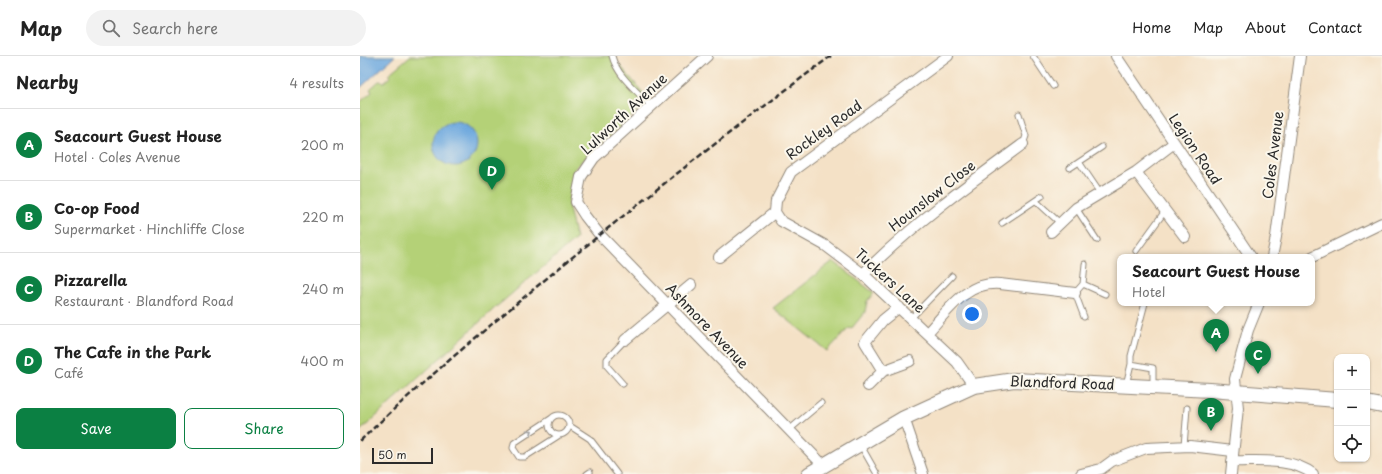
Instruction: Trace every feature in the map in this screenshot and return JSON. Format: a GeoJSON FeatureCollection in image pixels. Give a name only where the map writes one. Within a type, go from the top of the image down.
{"type":"FeatureCollection","features":[{"type":"Feature","properties":{"kind":"main road","name":"Blandford Road"},"geometry":{"type":"LineString","coordinates":[[809,474],[904,418],[974,386],[1014,380],[1236,392],[1334,400]]}},
{"type":"Feature","properties":{"kind":"main road"},"geometry":{"type":"LineString","coordinates":[[1370,404],[1382,406]]}},
{"type":"Feature","properties":{"kind":"street","name":"Lulworth Avenue"},"geometry":{"type":"LineString","coordinates":[[576,202],[580,177],[594,158],[707,56]]}},
{"type":"Feature","properties":{"kind":"street","name":"Rockley Road"},"geometry":{"type":"LineString","coordinates":[[774,212],[776,201],[791,172],[948,56]]}},
{"type":"Feature","properties":{"kind":"street","name":"Legion Road"},"geometry":{"type":"LineString","coordinates":[[1116,56],[1249,254]]}},
{"type":"Feature","properties":{"kind":"street","name":"Coles Avenue"},"geometry":{"type":"LineString","coordinates":[[1273,254],[1300,56]]}},
{"type":"Feature","properties":{"kind":"street"},"geometry":{"type":"LineString","coordinates":[[1051,232],[1076,208],[1136,172],[1174,143]]}},
{"type":"Feature","properties":{"kind":"street","name":"Hounslow Close"},"geometry":{"type":"LineString","coordinates":[[863,274],[889,248],[940,205],[1023,144]]}},
{"type":"Feature","properties":{"kind":"street"},"geometry":{"type":"LineString","coordinates":[[1136,172],[1185,238]]}},
{"type":"Feature","properties":{"kind":"street","name":"Ashmore Avenue"},"geometry":{"type":"LineString","coordinates":[[576,202],[584,216],[599,234],[666,305],[823,465]]}},
{"type":"Feature","properties":{"kind":"street"},"geometry":{"type":"LineString","coordinates":[[719,257],[774,212]]}},
{"type":"Feature","properties":{"kind":"street","name":"Tuckers Lane"},"geometry":{"type":"LineString","coordinates":[[774,212],[782,221],[826,246],[863,274],[957,362],[974,386]]}},
{"type":"Feature","properties":{"kind":"street"},"geometry":{"type":"LineString","coordinates":[[1315,256],[1382,223]]}},
{"type":"Feature","properties":{"kind":"street"},"geometry":{"type":"LineString","coordinates":[[927,333],[962,295],[980,285],[989,283],[1075,293]]}},
{"type":"Feature","properties":{"kind":"street"},"geometry":{"type":"LineString","coordinates":[[626,340],[691,285]]}},
{"type":"Feature","properties":{"kind":"street"},"geometry":{"type":"LineString","coordinates":[[1231,474],[1238,408],[1235,379],[1248,330],[1258,306]]}},
{"type":"Feature","properties":{"kind":"street"},"geometry":{"type":"LineString","coordinates":[[883,371],[864,342],[883,320],[899,307]]}},
{"type":"Feature","properties":{"kind":"street"},"geometry":{"type":"LineString","coordinates":[[868,386],[883,371],[910,361]]}},
{"type":"Feature","properties":{"kind":"street"},"geometry":{"type":"LineString","coordinates":[[904,418],[923,474]]}},
{"type":"Feature","properties":{"kind":"street"},"geometry":{"type":"LineString","coordinates":[[1081,474],[1102,472],[1112,461],[1146,448],[1184,446],[1233,456],[1286,463],[1301,467],[1312,474]]}},
{"type":"Feature","properties":{"kind":"lane"},"geometry":{"type":"LineString","coordinates":[[612,56],[614,64],[623,77],[651,106]]}},
{"type":"Feature","properties":{"kind":"lane"},"geometry":{"type":"LineString","coordinates":[[1033,56],[1053,86]]}},
{"type":"Feature","properties":{"kind":"lane"},"geometry":{"type":"LineString","coordinates":[[1019,114],[1026,136],[1023,144]]}},
{"type":"Feature","properties":{"kind":"lane"},"geometry":{"type":"LineString","coordinates":[[1070,168],[1102,147]]}},
{"type":"Feature","properties":{"kind":"lane"},"geometry":{"type":"LineString","coordinates":[[1079,162],[1100,193]]}},
{"type":"Feature","properties":{"kind":"lane"},"geometry":{"type":"LineString","coordinates":[[1002,223],[1042,196]]}},
{"type":"Feature","properties":{"kind":"lane"},"geometry":{"type":"LineString","coordinates":[[1036,201],[1060,223]]}},
{"type":"Feature","properties":{"kind":"lane"},"geometry":{"type":"LineString","coordinates":[[1076,208],[1097,240]]}},
{"type":"Feature","properties":{"kind":"lane"},"geometry":{"type":"LineString","coordinates":[[1136,251],[1165,211]]}},
{"type":"Feature","properties":{"kind":"lane"},"geometry":{"type":"LineString","coordinates":[[1084,316],[1075,293],[1083,284],[1085,264]]}},
{"type":"Feature","properties":{"kind":"lane"},"geometry":{"type":"LineString","coordinates":[[911,318],[952,276]]}},
{"type":"Feature","properties":{"kind":"lane"},"geometry":{"type":"LineString","coordinates":[[1083,284],[1105,294]]}},
{"type":"Feature","properties":{"kind":"lane"},"geometry":{"type":"LineString","coordinates":[[1126,386],[1131,364],[1131,356],[1144,306]]}},
{"type":"Feature","properties":{"kind":"lane"},"geometry":{"type":"LineString","coordinates":[[623,384],[607,366],[607,359],[626,340]]}},
{"type":"Feature","properties":{"kind":"lane"},"geometry":{"type":"LineString","coordinates":[[1131,364],[1153,368],[1153,387]]}},
{"type":"Feature","properties":{"kind":"lane"},"geometry":{"type":"LineString","coordinates":[[789,430],[821,403]]}},
{"type":"Feature","properties":{"kind":"lane"},"geometry":{"type":"LineString","coordinates":[[1184,446],[1187,408]]}},
{"type":"Feature","properties":{"kind":"lane"},"geometry":{"type":"LineString","coordinates":[[570,426],[565,434],[558,436],[525,457],[519,457],[513,448],[514,443],[552,418],[562,415],[568,419],[570,426],[590,439],[617,474]]}},
{"type":"Feature","properties":{"kind":"lane"},"geometry":{"type":"LineString","coordinates":[[552,418],[549,424],[550,431],[558,436]]}},
{"type":"Feature","properties":{"kind":"lane"},"geometry":{"type":"LineString","coordinates":[[860,444],[877,474]]}},
{"type":"Feature","properties":{"kind":"green space"},"geometry":{"type":"Polygon","coordinates":[[[410,56],[615,56],[617,62],[649,100],[574,169],[568,204],[576,239],[495,308],[360,431],[360,102],[372,92],[370,89],[379,81],[384,82],[390,77],[390,73],[410,56]]]}},
{"type":"Feature","properties":{"kind":"green space"},"geometry":{"type":"Polygon","coordinates":[[[833,261],[874,293],[867,301],[865,312],[851,329],[849,328],[827,351],[773,308],[833,261]]]}},
{"type":"Feature","properties":{"kind":"water"},"geometry":{"type":"Polygon","coordinates":[[[360,56],[395,56],[360,88],[360,56]]]}},
{"type":"Feature","properties":{"kind":"water"},"geometry":{"type":"Polygon","coordinates":[[[455,122],[467,126],[473,132],[477,144],[473,156],[467,162],[455,166],[443,162],[437,156],[433,144],[437,132],[443,126],[455,122]]]}},
{"type":"Feature","properties":{"kind":"railway"},"geometry":{"type":"LineString","coordinates":[[360,441],[457,354],[593,240],[711,147],[831,56]]}},
{"type":"Feature","properties":{"kind":"place","name":"The Cafe in the Park"},"geometry":{"type":"Point","coordinates":[492,190]}},
{"type":"Feature","properties":{"kind":"place","name":"Seacourt Guest House"},"geometry":{"type":"Point","coordinates":[1216,352]}},
{"type":"Feature","properties":{"kind":"place","name":"Pizzarella"},"geometry":{"type":"Point","coordinates":[1258,374]}},
{"type":"Feature","properties":{"kind":"place","name":"Co-op Food"},"geometry":{"type":"Point","coordinates":[1211,431]}}]}
